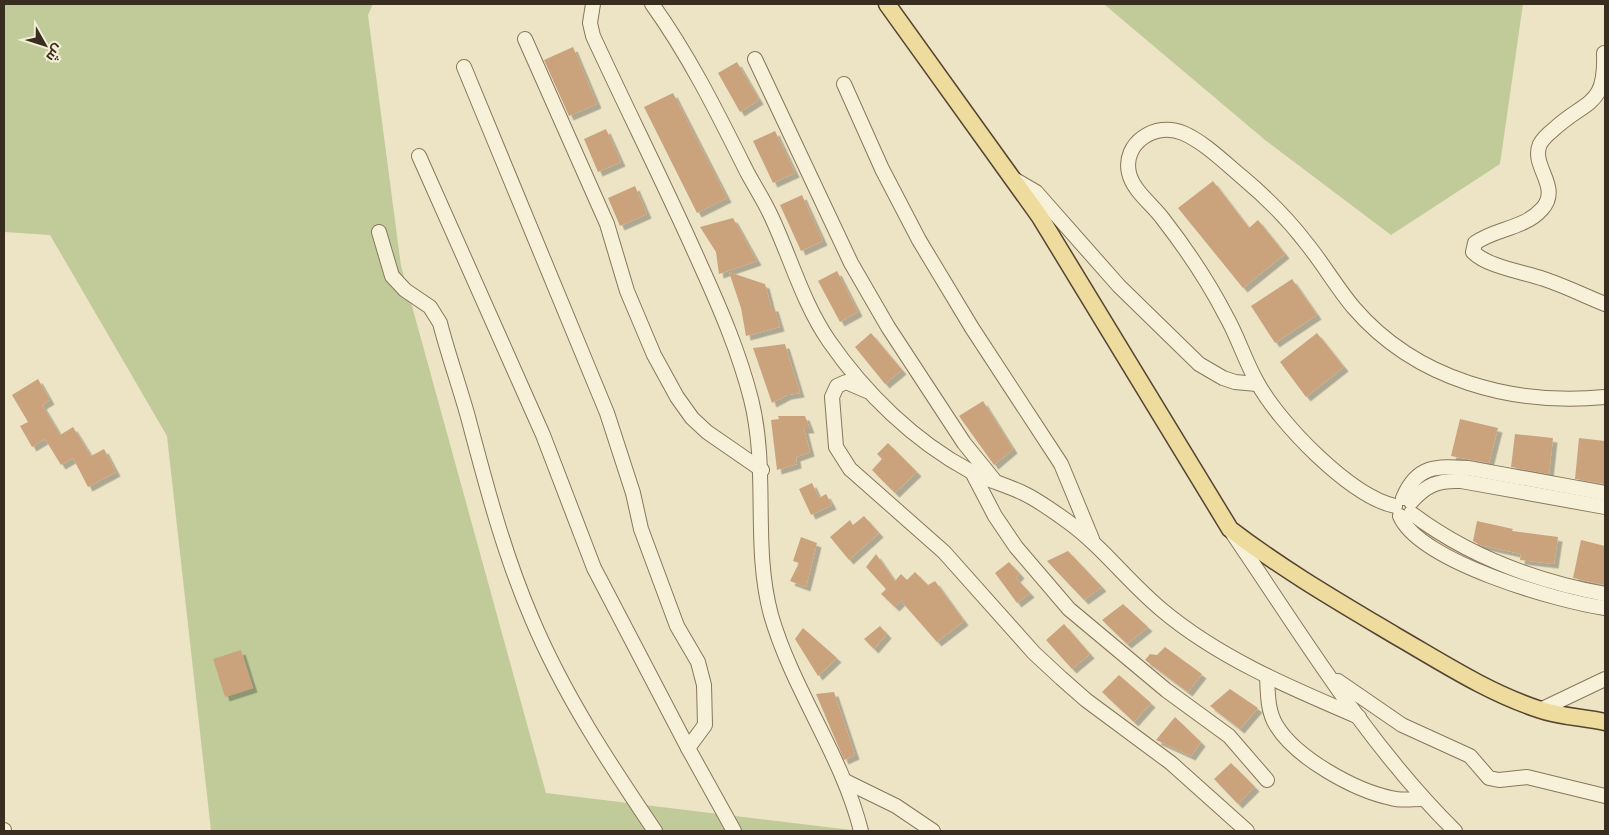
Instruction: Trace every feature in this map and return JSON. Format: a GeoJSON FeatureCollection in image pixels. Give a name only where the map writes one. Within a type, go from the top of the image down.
{"type":"FeatureCollection","features":[{"type":"Feature","properties":{"kind":"main road"},"geometry":{"type":"LineString","coordinates":[[887,4],[1045,225],[1230,529],[1265,556],[1307,583],[1478,685],[1540,710],[1561,716],[1586,717],[1605,722]]}},
{"type":"Feature","properties":{"kind":"street"},"geometry":{"type":"LineString","coordinates":[[593,4],[590,23],[593,36],[674,205],[733,340],[752,401],[762,470],[761,537],[771,612],[790,670],[845,781],[861,831]]}},
{"type":"Feature","properties":{"kind":"street"},"geometry":{"type":"LineString","coordinates":[[652,4],[674,35],[722,118],[772,218],[812,313],[829,341],[872,394],[904,425],[938,452],[972,472],[1024,494],[1093,541],[1135,586],[1164,612],[1217,649],[1267,676],[1358,717]]}},
{"type":"Feature","properties":{"kind":"street"},"geometry":{"type":"LineString","coordinates":[[525,39],[607,224],[627,291],[654,355],[677,397],[692,418],[708,432],[762,470]]}},
{"type":"Feature","properties":{"kind":"street"},"geometry":{"type":"LineString","coordinates":[[1604,54],[1605,78],[1602,88],[1576,113],[1558,124],[1540,143],[1537,156],[1549,183],[1548,196],[1543,208],[1527,222],[1484,236],[1475,243],[1473,252],[1478,258],[1491,264],[1546,280],[1605,304]]}},
{"type":"Feature","properties":{"kind":"street"},"geometry":{"type":"LineString","coordinates":[[755,59],[851,263],[888,327],[964,443],[995,481]]}},
{"type":"Feature","properties":{"kind":"street"},"geometry":{"type":"LineString","coordinates":[[464,67],[607,413],[633,493],[641,529],[677,626],[698,662],[704,685],[705,726],[688,748]]}},
{"type":"Feature","properties":{"kind":"street"},"geometry":{"type":"LineString","coordinates":[[844,84],[882,169],[918,240],[972,328],[1061,464],[1093,541]]}},
{"type":"Feature","properties":{"kind":"street"},"geometry":{"type":"LineString","coordinates":[[1605,397],[1548,399],[1503,393],[1479,387],[1433,369],[1406,353],[1375,330],[1355,310],[1309,247],[1266,198],[1202,145],[1182,133],[1171,130],[1154,132],[1139,140],[1129,152],[1130,176],[1133,183],[1202,270],[1231,324],[1257,384],[1282,419],[1306,445],[1372,498],[1404,507],[1431,528],[1458,543],[1552,589],[1605,608]]}},
{"type":"Feature","properties":{"kind":"street"},"geometry":{"type":"LineString","coordinates":[[420,156],[494,329],[542,435],[594,568],[688,748],[734,831]]}},
{"type":"Feature","properties":{"kind":"street"},"geometry":{"type":"LineString","coordinates":[[1012,177],[1036,192],[1119,286],[1199,364],[1235,382],[1257,384]]}},
{"type":"Feature","properties":{"kind":"street"},"geometry":{"type":"LineString","coordinates":[[379,232],[392,276],[405,290],[430,307],[440,323],[485,484],[514,574],[532,619],[568,694],[614,772],[655,831]]}},
{"type":"Feature","properties":{"kind":"street"},"geometry":{"type":"LineString","coordinates":[[872,394],[846,382],[837,386],[832,398],[836,447],[850,468],[944,552],[1034,652],[1061,678],[1086,700],[1171,763],[1247,831]]}},
{"type":"Feature","properties":{"kind":"street"},"geometry":{"type":"LineString","coordinates":[[1605,506],[1566,493],[1468,468],[1445,466],[1430,468],[1422,473],[1411,484],[1404,507],[1414,535],[1449,556],[1502,580],[1552,589],[1605,594]]}},
{"type":"Feature","properties":{"kind":"street"},"geometry":{"type":"LineString","coordinates":[[972,472],[995,516],[1016,547],[1068,608],[1166,690],[1229,736],[1267,780]]}},
{"type":"Feature","properties":{"kind":"street"},"geometry":{"type":"LineString","coordinates":[[1566,493],[1605,493]]}},
{"type":"Feature","properties":{"kind":"street"},"geometry":{"type":"LineString","coordinates":[[1230,529],[1358,717],[1422,799],[1455,831]]}},
{"type":"Feature","properties":{"kind":"street"},"geometry":{"type":"LineString","coordinates":[[1449,556],[1458,543]]}},
{"type":"Feature","properties":{"kind":"street"},"geometry":{"type":"LineString","coordinates":[[1267,676],[1271,715],[1276,724],[1306,755],[1334,776],[1377,795],[1393,799],[1422,799]]}},
{"type":"Feature","properties":{"kind":"street"},"geometry":{"type":"LineString","coordinates":[[1330,676],[1402,725],[1470,756],[1489,778],[1499,780],[1527,777],[1605,796]]}},
{"type":"Feature","properties":{"kind":"street"},"geometry":{"type":"LineString","coordinates":[[1540,710],[1605,679]]}},
{"type":"Feature","properties":{"kind":"street"},"geometry":{"type":"LineString","coordinates":[[1586,717],[1605,714]]}},
{"type":"Feature","properties":{"kind":"street"},"geometry":{"type":"LineString","coordinates":[[845,781],[896,806],[933,831]]}},
{"type":"Feature","properties":{"kind":"green space"},"geometry":{"type":"Polygon","coordinates":[[[4,4],[373,4],[368,15],[401,266],[546,793],[860,831],[211,831],[167,436],[50,235],[4,232],[4,4]]]}},
{"type":"Feature","properties":{"kind":"green space"},"geometry":{"type":"Polygon","coordinates":[[[1096,4],[1523,4],[1500,164],[1391,235],[1265,140],[1105,5],[1096,4]]]}},
{"type":"Feature","properties":{"kind":"building"},"geometry":{"type":"Polygon","coordinates":[[[573,47],[597,104],[569,116],[544,60],[573,47]]]}},
{"type":"Feature","properties":{"kind":"building"},"geometry":{"type":"Polygon","coordinates":[[[737,62],[759,100],[740,112],[718,73],[737,62]]]}},
{"type":"Feature","properties":{"kind":"building"},"geometry":{"type":"Polygon","coordinates":[[[673,93],[727,198],[697,213],[644,107],[673,93]]]}},
{"type":"Feature","properties":{"kind":"building"},"geometry":{"type":"Polygon","coordinates":[[[606,129],[621,162],[598,172],[584,139],[606,129]]]}},
{"type":"Feature","properties":{"kind":"building"},"geometry":{"type":"Polygon","coordinates":[[[775,131],[795,173],[773,183],[753,141],[775,131]]]}},
{"type":"Feature","properties":{"kind":"building"},"geometry":{"type":"Polygon","coordinates":[[[1213,181],[1249,228],[1258,220],[1285,254],[1243,288],[1178,208],[1213,181]]]}},
{"type":"Feature","properties":{"kind":"building"},"geometry":{"type":"Polygon","coordinates":[[[635,186],[647,214],[620,226],[608,198],[635,186]]]}},
{"type":"Feature","properties":{"kind":"building"},"geometry":{"type":"Polygon","coordinates":[[[802,195],[823,241],[801,251],[780,205],[802,195]]]}},
{"type":"Feature","properties":{"kind":"building"},"geometry":{"type":"Polygon","coordinates":[[[733,218],[757,261],[719,274],[716,252],[700,227],[733,218]]]}},
{"type":"Feature","properties":{"kind":"building"},"geometry":{"type":"Polygon","coordinates":[[[837,271],[858,312],[840,322],[818,281],[837,271]]]}},
{"type":"Feature","properties":{"kind":"building"},"geometry":{"type":"Polygon","coordinates":[[[729,272],[765,284],[771,307],[774,307],[780,327],[746,336],[741,308],[729,272]]]}},
{"type":"Feature","properties":{"kind":"building"},"geometry":{"type":"Polygon","coordinates":[[[1292,279],[1317,315],[1275,343],[1251,306],[1292,279]]]}},
{"type":"Feature","properties":{"kind":"building"},"geometry":{"type":"Polygon","coordinates":[[[871,333],[902,370],[885,384],[855,347],[871,333]]]}},
{"type":"Feature","properties":{"kind":"building"},"geometry":{"type":"Polygon","coordinates":[[[1317,333],[1344,367],[1306,397],[1280,362],[1317,333]]]}},
{"type":"Feature","properties":{"kind":"building"},"geometry":{"type":"Polygon","coordinates":[[[785,344],[800,393],[787,395],[772,403],[753,348],[785,344]]]}},
{"type":"Feature","properties":{"kind":"building"},"geometry":{"type":"Polygon","coordinates":[[[38,379],[50,400],[42,405],[60,435],[73,427],[91,456],[104,449],[116,472],[88,487],[73,458],[61,465],[45,439],[32,447],[20,426],[28,422],[12,395],[38,379]]]}},
{"type":"Feature","properties":{"kind":"building"},"geometry":{"type":"Polygon","coordinates":[[[983,401],[1013,449],[994,465],[959,416],[983,401]]]}},
{"type":"Feature","properties":{"kind":"building"},"geometry":{"type":"Polygon","coordinates":[[[778,416],[805,416],[810,429],[804,429],[810,452],[796,457],[797,464],[777,470],[771,420],[779,419],[778,416]]]}},
{"type":"Feature","properties":{"kind":"building"},"geometry":{"type":"Polygon","coordinates":[[[1460,419],[1498,428],[1489,463],[1451,456],[1460,419]]]}},
{"type":"Feature","properties":{"kind":"building"},"geometry":{"type":"Polygon","coordinates":[[[1515,434],[1553,438],[1549,474],[1511,467],[1515,434]]]}},
{"type":"Feature","properties":{"kind":"building"},"geometry":{"type":"Polygon","coordinates":[[[1579,438],[1605,441],[1605,484],[1575,479],[1579,438]]]}},
{"type":"Feature","properties":{"kind":"building"},"geometry":{"type":"Polygon","coordinates":[[[888,443],[917,472],[895,493],[872,470],[882,459],[877,454],[888,443]]]}},
{"type":"Feature","properties":{"kind":"building"},"geometry":{"type":"Polygon","coordinates":[[[812,483],[819,498],[826,494],[832,505],[811,515],[799,489],[812,483]]]}},
{"type":"Feature","properties":{"kind":"building"},"geometry":{"type":"Polygon","coordinates":[[[864,516],[879,533],[849,560],[830,537],[850,520],[853,525],[864,516]]]}},
{"type":"Feature","properties":{"kind":"building"},"geometry":{"type":"Polygon","coordinates":[[[1477,521],[1513,529],[1512,531],[1558,537],[1554,564],[1520,560],[1521,554],[1480,545],[1473,541],[1477,521]]]}},
{"type":"Feature","properties":{"kind":"building"},"geometry":{"type":"Polygon","coordinates":[[[801,537],[817,543],[806,587],[790,581],[799,563],[793,561],[801,537]]]}},
{"type":"Feature","properties":{"kind":"building"},"geometry":{"type":"Polygon","coordinates":[[[1581,540],[1605,546],[1605,585],[1573,578],[1581,540]]]}},
{"type":"Feature","properties":{"kind":"building"},"geometry":{"type":"Polygon","coordinates":[[[1068,551],[1102,587],[1084,600],[1047,561],[1068,551]]]}},
{"type":"Feature","properties":{"kind":"building"},"geometry":{"type":"Polygon","coordinates":[[[876,554],[895,581],[901,574],[907,580],[915,572],[928,585],[935,581],[964,621],[937,642],[901,601],[895,607],[881,594],[886,589],[866,567],[876,554]]]}},
{"type":"Feature","properties":{"kind":"building"},"geometry":{"type":"Polygon","coordinates":[[[1009,562],[1020,574],[1016,578],[1030,593],[1017,603],[995,573],[1009,562]]]}},
{"type":"Feature","properties":{"kind":"building"},"geometry":{"type":"Polygon","coordinates":[[[1123,604],[1148,627],[1127,644],[1102,620],[1123,604]]]}},
{"type":"Feature","properties":{"kind":"building"},"geometry":{"type":"Polygon","coordinates":[[[1064,624],[1090,654],[1072,669],[1046,640],[1064,624]]]}},
{"type":"Feature","properties":{"kind":"building"},"geometry":{"type":"Polygon","coordinates":[[[880,626],[887,634],[874,649],[864,639],[880,626]]]}},
{"type":"Feature","properties":{"kind":"building"},"geometry":{"type":"Polygon","coordinates":[[[803,628],[837,658],[818,676],[795,639],[803,628]]]}},
{"type":"Feature","properties":{"kind":"building"},"geometry":{"type":"Polygon","coordinates":[[[1165,647],[1202,674],[1188,692],[1145,660],[1150,654],[1157,655],[1165,647]]]}},
{"type":"Feature","properties":{"kind":"building"},"geometry":{"type":"Polygon","coordinates":[[[241,650],[253,688],[225,697],[213,659],[241,650]]]}},
{"type":"Feature","properties":{"kind":"building"},"geometry":{"type":"Polygon","coordinates":[[[1119,675],[1151,703],[1134,722],[1102,692],[1119,675]]]}},
{"type":"Feature","properties":{"kind":"building"},"geometry":{"type":"Polygon","coordinates":[[[1230,689],[1258,708],[1240,729],[1210,706],[1230,689]]]}},
{"type":"Feature","properties":{"kind":"building"},"geometry":{"type":"Polygon","coordinates":[[[834,692],[855,755],[844,760],[816,694],[834,692]]]}},
{"type":"Feature","properties":{"kind":"building"},"geometry":{"type":"Polygon","coordinates":[[[1175,717],[1201,742],[1191,756],[1156,740],[1175,717]]]}},
{"type":"Feature","properties":{"kind":"building"},"geometry":{"type":"Polygon","coordinates":[[[1231,763],[1255,787],[1238,804],[1214,779],[1231,763]]]}}]}
